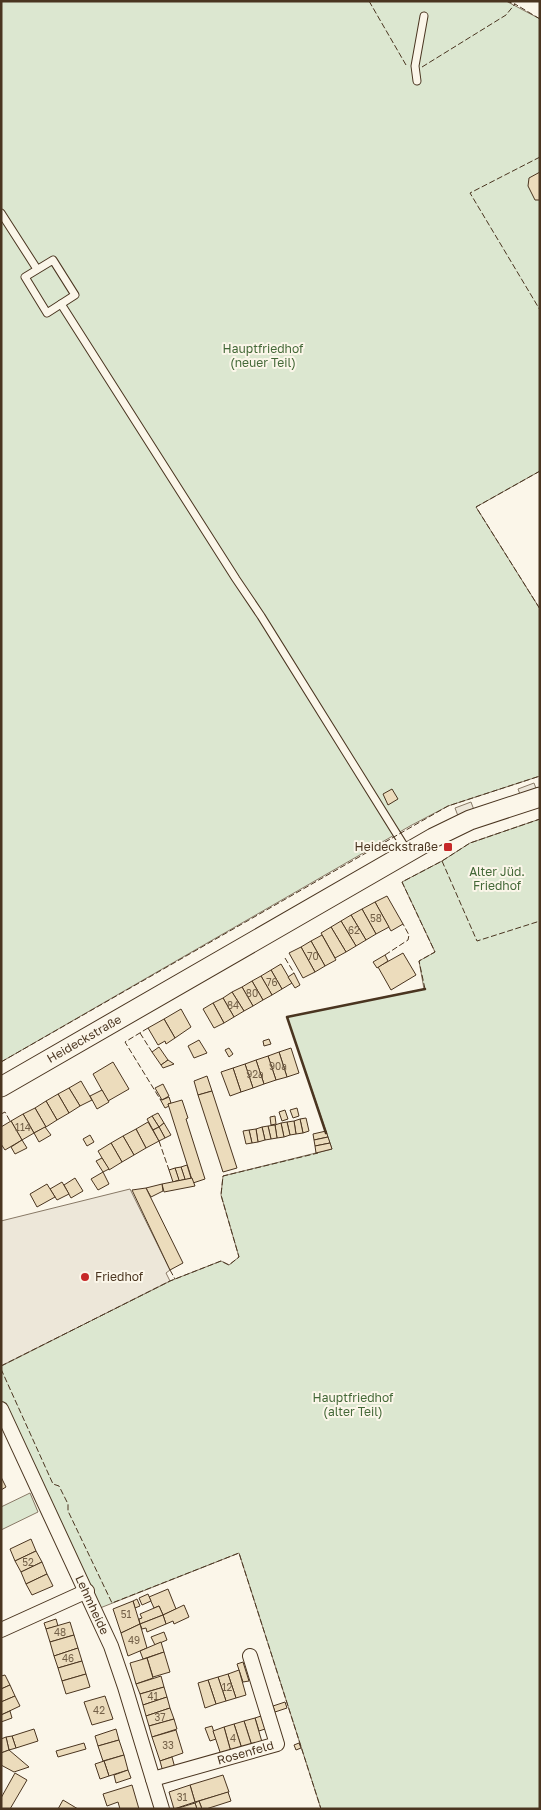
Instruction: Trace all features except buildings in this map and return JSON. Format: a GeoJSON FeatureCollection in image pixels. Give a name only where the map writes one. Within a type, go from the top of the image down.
{"type":"FeatureCollection","features":[{"type":"Feature","properties":{"kind":"street","name":"Heideckstraße"},"geometry":{"type":"LineString","coordinates":[[1,1087],[408,852],[464,823],[540,797]]}},
{"type":"Feature","properties":{"kind":"street","name":"Lehmheide"},"geometry":{"type":"LineString","coordinates":[[2,1412],[111,1646],[162,1809]]}},
{"type":"Feature","properties":{"kind":"street"},"geometry":{"type":"LineString","coordinates":[[1,1630],[87,1591]]}},
{"type":"Feature","properties":{"kind":"street","name":"Rosenfeld"},"geometry":{"type":"LineString","coordinates":[[153,1779],[277,1744],[250,1656]]}},
{"type":"Feature","properties":{"kind":"lane"},"geometry":{"type":"LineString","coordinates":[[417,81],[415,66],[424,16]]}},
{"type":"Feature","properties":{"kind":"lane"},"geometry":{"type":"LineString","coordinates":[[1,213],[37,269]]}},
{"type":"Feature","properties":{"kind":"lane"},"geometry":{"type":"LineString","coordinates":[[53,260],[75,295],[61,304],[47,313],[25,277],[53,260]]}},
{"type":"Feature","properties":{"kind":"lane"},"geometry":{"type":"LineString","coordinates":[[61,304],[261,616],[408,852]]}},
{"type":"Feature","properties":{"kind":"green space","name":"Hauptfriedhof (neuer Teil)"},"geometry":{"type":"Polygon","coordinates":[[[1,1],[506,1],[540,19],[540,471],[476,507],[540,609],[540,776],[448,806],[410,826],[1,1062],[1,1]]]}},
{"type":"Feature","properties":{"kind":"green space","name":"Hauptfriedhof (alter Teil)"},"geometry":{"type":"Polygon","coordinates":[[[540,819],[540,1809],[321,1809],[239,1553],[95,1610],[1,1409],[1,1366],[170,1281],[221,1261],[229,1265],[239,1257],[221,1195],[223,1176],[332,1149],[287,1017],[424,989],[419,961],[435,952],[402,882],[442,861],[470,843],[540,819]]]}},
{"type":"Feature","properties":{"kind":"green space"},"geometry":{"type":"Polygon","coordinates":[[[30,1493],[38,1512],[1,1530],[1,1507],[30,1493]]]}},
{"type":"Feature","properties":{"kind":"shaded area"},"geometry":{"type":"Polygon","coordinates":[[[534,783],[537,791],[521,797],[518,789],[534,783]]]}},
{"type":"Feature","properties":{"kind":"shaded area"},"geometry":{"type":"Polygon","coordinates":[[[471,802],[474,810],[458,816],[455,808],[471,802]]]}},
{"type":"Feature","properties":{"kind":"shaded area","name":"Friedhof"},"geometry":{"type":"Polygon","coordinates":[[[130,1189],[170,1270],[166,1273],[170,1281],[1,1366],[1,1221],[130,1189]]]}},
{"type":"Feature","properties":{"kind":"fence"},"geometry":{"type":"LineString","coordinates":[[369,1],[406,65]]}},
{"type":"Feature","properties":{"kind":"fence"},"geometry":{"type":"LineString","coordinates":[[506,1],[515,4]]}},
{"type":"Feature","properties":{"kind":"fence"},"geometry":{"type":"LineString","coordinates":[[422,67],[506,15],[515,4],[540,19]]}},
{"type":"Feature","properties":{"kind":"fence"},"geometry":{"type":"LineString","coordinates":[[540,157],[470,193],[540,310]]}},
{"type":"Feature","properties":{"kind":"fence"},"geometry":{"type":"LineString","coordinates":[[540,471],[476,507],[540,609]]}},
{"type":"Feature","properties":{"kind":"fence"},"geometry":{"type":"LineString","coordinates":[[1,1062],[448,806],[540,776]]}},
{"type":"Feature","properties":{"kind":"fence"},"geometry":{"type":"LineString","coordinates":[[425,989],[419,961],[435,952],[402,882],[442,861],[470,843],[540,819]]}},
{"type":"Feature","properties":{"kind":"fence"},"geometry":{"type":"LineString","coordinates":[[442,861],[477,941],[540,921]]}},
{"type":"Feature","properties":{"kind":"fence"},"geometry":{"type":"LineString","coordinates":[[385,955],[408,940],[409,935],[403,924]]}},
{"type":"Feature","properties":{"kind":"fence"},"geometry":{"type":"LineString","coordinates":[[285,958],[294,973]]}},
{"type":"Feature","properties":{"kind":"fence"},"geometry":{"type":"LineString","coordinates":[[148,1028],[125,1042],[160,1099]]}},
{"type":"Feature","properties":{"kind":"fence"},"geometry":{"type":"LineString","coordinates":[[140,1033],[152,1052]]}},
{"type":"Feature","properties":{"kind":"fence"},"geometry":{"type":"LineString","coordinates":[[1,1114],[5,1112],[10,1121]]}},
{"type":"Feature","properties":{"kind":"fence"},"geometry":{"type":"LineString","coordinates":[[159,1141],[169,1170]]}},
{"type":"Feature","properties":{"kind":"fence"},"geometry":{"type":"LineString","coordinates":[[1,1366],[170,1281],[221,1261],[229,1265],[239,1257],[221,1195],[223,1176],[318,1153]]}},
{"type":"Feature","properties":{"kind":"fence"},"geometry":{"type":"LineString","coordinates":[[170,1270],[175,1279]]}},
{"type":"Feature","properties":{"kind":"fence"},"geometry":{"type":"LineString","coordinates":[[1,1369],[53,1484],[59,1486],[68,1504],[68,1511],[112,1603],[239,1553],[321,1809]]}},
{"type":"Feature","properties":{"kind":"wall"},"geometry":{"type":"LineString","coordinates":[[326,1133],[287,1017],[425,989]]}},
{"type":"Feature","properties":{"kind":"place","name":"Heideckstraße"},"geometry":{"type":"Point","coordinates":[448,847]}},
{"type":"Feature","properties":{"kind":"place","name":"Friedhof"},"geometry":{"type":"Point","coordinates":[85,1277]}},
{"type":"Feature","properties":{"kind":"park label","name":"Alter Jüd. Friedhof"},"geometry":{"type":"Point","coordinates":[497,879]}}]}
